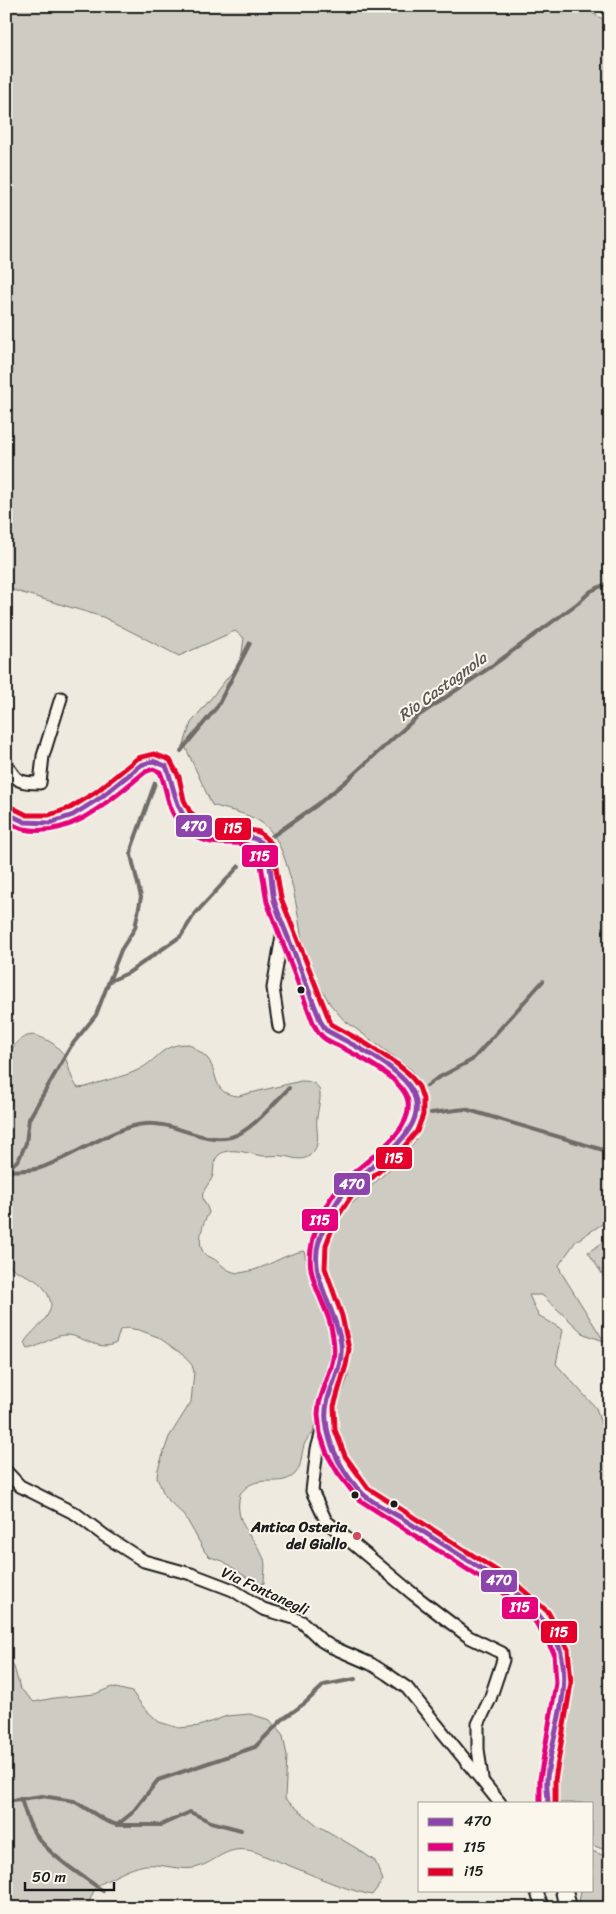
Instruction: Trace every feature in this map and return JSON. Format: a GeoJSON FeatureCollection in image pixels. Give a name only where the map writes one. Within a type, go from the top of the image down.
{"type":"FeatureCollection","features":[{"type":"Feature","properties":{"kind":"street"},"geometry":{"type":"LineString","coordinates":[[6,763],[17,779],[24,783],[40,783],[43,756],[61,698]]}},
{"type":"Feature","properties":{"kind":"street"},"geometry":{"type":"LineString","coordinates":[[6,813],[26,822],[50,823],[73,815],[100,798],[141,765],[153,761],[166,766],[172,780],[177,802],[184,817],[200,831],[212,835],[244,836],[257,839],[266,848],[274,900],[321,1022],[326,1030],[399,1073],[409,1083],[416,1099],[416,1119],[405,1138],[346,1189],[323,1228],[316,1253],[317,1271],[338,1330],[341,1353],[317,1449],[312,1491],[326,1521],[413,1594],[469,1637],[502,1653],[503,1660],[490,1699],[478,1724],[478,1749],[482,1779]]}},
{"type":"Feature","properties":{"kind":"street"},"geometry":{"type":"LineString","coordinates":[[279,1027],[273,988],[284,924]]}},
{"type":"Feature","properties":{"kind":"street"},"geometry":{"type":"LineString","coordinates":[[325,1419],[335,1454],[348,1476],[363,1494],[509,1586],[541,1616],[561,1652],[564,1682],[546,1780],[548,1802]]}},
{"type":"Feature","properties":{"kind":"street","name":"Via Fontanegli"},"geometry":{"type":"LineString","coordinates":[[6,1471],[20,1486],[76,1514],[105,1536],[144,1561],[191,1574],[233,1590],[263,1609],[294,1618],[302,1622],[322,1641],[371,1664],[408,1688],[499,1802]]}},
{"type":"Feature","properties":{"kind":"street"},"geometry":{"type":"LineString","coordinates":[[537,1892],[543,1908]]}},
{"type":"Feature","properties":{"kind":"street"},"geometry":{"type":"LineString","coordinates":[[564,1892],[568,1908]]}},
{"type":"Feature","properties":{"kind":"shaded area"},"geometry":{"type":"Polygon","coordinates":[[[6,6],[595,6],[592,13],[610,23],[610,1219],[576,1241],[559,1265],[561,1272],[604,1341],[584,1334],[542,1295],[529,1295],[538,1315],[563,1330],[556,1364],[596,1408],[601,1424],[610,1441],[610,1852],[594,1846],[594,1802],[557,1802],[556,1800],[555,1764],[568,1699],[573,1660],[560,1628],[533,1593],[360,1478],[342,1451],[335,1431],[336,1409],[348,1377],[349,1332],[329,1278],[327,1241],[344,1211],[403,1157],[417,1138],[426,1115],[423,1089],[412,1070],[344,1020],[330,1004],[305,959],[289,871],[276,839],[263,823],[256,819],[212,805],[184,744],[191,723],[241,661],[244,638],[235,631],[179,656],[103,617],[6,588],[6,6]]]}},
{"type":"Feature","properties":{"kind":"shaded area"},"geometry":{"type":"Polygon","coordinates":[[[33,1035],[44,1038],[62,1052],[78,1088],[132,1073],[145,1066],[166,1049],[189,1044],[208,1059],[217,1083],[224,1092],[238,1096],[301,1081],[315,1084],[318,1088],[320,1098],[317,1122],[318,1138],[316,1147],[309,1156],[300,1159],[227,1151],[217,1157],[214,1163],[213,1175],[202,1196],[209,1213],[200,1238],[204,1253],[230,1271],[241,1273],[260,1268],[289,1255],[304,1251],[331,1328],[332,1354],[327,1386],[313,1434],[308,1438],[303,1448],[298,1470],[294,1475],[281,1481],[253,1483],[240,1494],[239,1514],[264,1559],[264,1583],[258,1585],[223,1561],[210,1557],[205,1552],[185,1516],[165,1497],[157,1477],[169,1437],[191,1402],[194,1372],[192,1365],[182,1354],[158,1337],[139,1330],[126,1328],[120,1330],[116,1343],[104,1346],[68,1335],[58,1336],[28,1349],[24,1343],[47,1316],[51,1304],[41,1285],[6,1263],[6,1057],[20,1040],[33,1035]]]}},
{"type":"Feature","properties":{"kind":"shaded area"},"geometry":{"type":"Polygon","coordinates":[[[610,1238],[610,1286],[588,1252],[610,1238]]]}},
{"type":"Feature","properties":{"kind":"shaded area"},"geometry":{"type":"Polygon","coordinates":[[[6,1651],[14,1667],[20,1688],[34,1702],[95,1694],[112,1687],[132,1692],[144,1708],[159,1722],[179,1728],[199,1726],[227,1716],[250,1714],[270,1720],[283,1736],[287,1756],[285,1799],[317,1825],[375,1861],[383,1880],[372,1895],[334,1884],[254,1851],[239,1850],[227,1852],[198,1867],[179,1868],[145,1865],[132,1869],[96,1886],[88,1904],[89,1908],[6,1908],[6,1651]]]}},
{"type":"Feature","properties":{"kind":"shaded area"},"geometry":{"type":"Polygon","coordinates":[[[594,1852],[610,1858],[610,1908],[578,1908],[581,1892],[594,1892],[594,1852]]]}},
{"type":"Feature","properties":{"kind":"waterway","name":"Rio Castagnola"},"geometry":{"type":"LineString","coordinates":[[271,837],[317,805],[345,782],[418,716],[492,666],[578,603],[591,591],[610,582]]}},
{"type":"Feature","properties":{"kind":"waterway"},"geometry":{"type":"LineString","coordinates":[[181,751],[217,707],[250,643]]}},
{"type":"Feature","properties":{"kind":"waterway"},"geometry":{"type":"LineString","coordinates":[[6,1171],[19,1159],[26,1143],[29,1119],[71,1046],[96,1015],[121,950],[135,928],[141,897],[131,855],[132,847],[155,783]]}},
{"type":"Feature","properties":{"kind":"waterway","name":"Rio Castagnola"},"geometry":{"type":"LineString","coordinates":[[110,981],[128,973],[181,936],[194,915],[239,866]]}},
{"type":"Feature","properties":{"kind":"waterway"},"geometry":{"type":"LineString","coordinates":[[427,1086],[436,1079],[472,1060],[543,981]]}},
{"type":"Feature","properties":{"kind":"waterway"},"geometry":{"type":"LineString","coordinates":[[6,1171],[40,1168],[120,1130],[145,1124],[167,1126],[209,1138],[231,1137],[239,1134],[254,1123],[289,1088]]}},
{"type":"Feature","properties":{"kind":"waterway"},"geometry":{"type":"LineString","coordinates":[[431,1113],[465,1109],[610,1152]]}},
{"type":"Feature","properties":{"kind":"waterway"},"geometry":{"type":"LineString","coordinates":[[117,1825],[132,1813],[158,1780],[255,1747],[283,1719],[305,1703],[324,1685],[355,1679]]}},
{"type":"Feature","properties":{"kind":"waterway"},"geometry":{"type":"LineString","coordinates":[[6,1801],[42,1796],[74,1801],[106,1821],[117,1825],[161,1825],[190,1812],[211,1822],[241,1830]]}},
{"type":"Feature","properties":{"kind":"waterway"},"geometry":{"type":"LineString","coordinates":[[21,1799],[30,1826],[42,1843],[67,1865],[103,1891]]}},
{"type":"Feature","properties":{"kind":"transit line","name":"i15"},"geometry":{"type":"LineString","coordinates":[[9,806],[27,815],[49,815],[70,808],[96,792],[138,758],[154,754],[170,760],[179,777],[184,800],[190,812],[204,824],[213,828],[245,829],[259,832],[272,844],[281,898],[331,1024],[397,1064],[409,1074],[419,1087],[423,1099],[423,1115],[417,1131],[397,1155],[350,1198],[335,1221],[326,1245],[325,1268],[342,1316],[349,1349],[334,1406],[335,1430],[345,1456],[368,1488],[513,1581],[548,1612],[568,1649],[571,1683],[555,1780],[555,1802]]}},
{"type":"Feature","properties":{"kind":"transit line","name":"470"},"geometry":{"type":"LineString","coordinates":[[6,813],[25,822],[50,823],[73,815],[100,798],[141,765],[153,761],[166,766],[181,810],[194,826],[205,832],[251,838],[259,841],[266,848],[276,905],[321,1022],[326,1030],[387,1065],[404,1080],[415,1096],[416,1112],[411,1127],[386,1155],[346,1190],[330,1214],[319,1241],[317,1268],[341,1344],[339,1364],[326,1410],[327,1430],[343,1470],[363,1494],[490,1574],[512,1590],[542,1619],[555,1639],[561,1653],[564,1684],[549,1763],[547,1778],[548,1802]]}},
{"type":"Feature","properties":{"kind":"transit line","name":"I15"},"geometry":{"type":"LineString","coordinates":[[6,821],[24,829],[41,831],[58,828],[74,822],[104,805],[145,772],[153,769],[160,772],[172,811],[189,832],[207,841],[248,845],[259,852],[267,902],[314,1025],[319,1033],[326,1040],[379,1069],[399,1085],[405,1093],[408,1102],[407,1114],[402,1126],[384,1147],[350,1176],[335,1192],[322,1214],[313,1240],[310,1258],[312,1274],[332,1331],[334,1350],[334,1356],[319,1404],[320,1433],[327,1454],[338,1473],[358,1499],[504,1593],[535,1621],[554,1653],[556,1683],[540,1779],[540,1802]]}},
{"type":"Feature","properties":{"kind":"place","name":"Antica Osteria del Giallo"},"geometry":{"type":"Point","coordinates":[357,1536]}}]}
